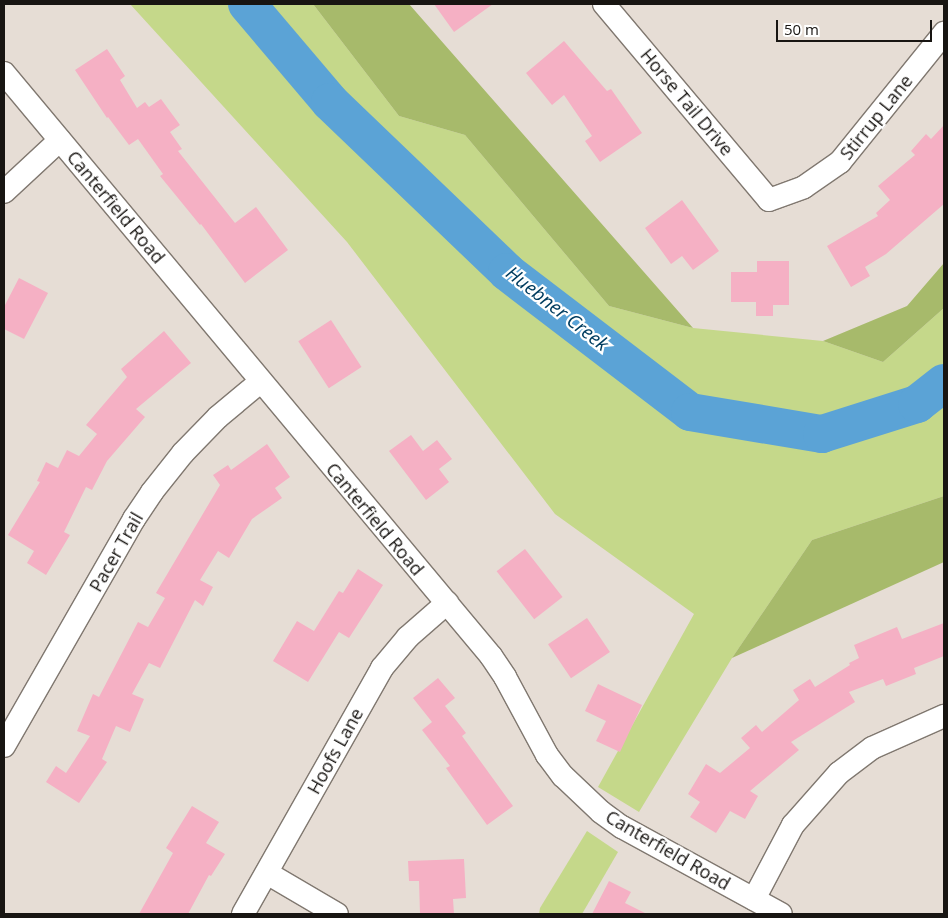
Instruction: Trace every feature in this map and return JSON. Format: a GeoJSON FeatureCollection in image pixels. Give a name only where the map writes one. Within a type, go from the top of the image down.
{"type":"FeatureCollection","features":[{"type":"Feature","properties":{"kind":"street","name":"Horse Tail Drive"},"geometry":{"type":"LineString","coordinates":[[604,4],[769,200]]}},
{"type":"Feature","properties":{"kind":"street","name":"Stirrup Lane"},"geometry":{"type":"LineString","coordinates":[[769,200],[804,187],[840,162],[944,33]]}},
{"type":"Feature","properties":{"kind":"street","name":"Canterfield Road"},"geometry":{"type":"LineString","coordinates":[[4,73],[260,382],[491,656],[505,677],[547,755],[581,795],[622,827],[781,914]]}},
{"type":"Feature","properties":{"kind":"street"},"geometry":{"type":"LineString","coordinates":[[4,192],[60,140]]}},
{"type":"Feature","properties":{"kind":"street","name":"Pacer Trail"},"geometry":{"type":"LineString","coordinates":[[4,746],[152,492],[183,453],[218,417],[260,382]]}},
{"type":"Feature","properties":{"kind":"street","name":"Hoofs Lane"},"geometry":{"type":"LineString","coordinates":[[243,914],[382,668],[408,637],[446,603]]}},
{"type":"Feature","properties":{"kind":"street"},"geometry":{"type":"LineString","coordinates":[[754,898],[793,825],[839,773],[872,748],[944,716]]}},
{"type":"Feature","properties":{"kind":"street"},"geometry":{"type":"LineString","coordinates":[[267,873],[337,914]]}},
{"type":"Feature","properties":{"kind":"green space"},"geometry":{"type":"Polygon","coordinates":[[[130,4],[313,4],[399,116],[465,135],[609,306],[693,328],[823,341],[883,362],[944,308],[944,496],[812,540],[732,658],[639,812],[598,787],[694,614],[555,514],[347,242],[130,4]]]}},
{"type":"Feature","properties":{"kind":"green space"},"geometry":{"type":"Polygon","coordinates":[[[313,4],[409,4],[693,328],[609,306],[465,135],[399,116],[313,4]]]}},
{"type":"Feature","properties":{"kind":"green space"},"geometry":{"type":"Polygon","coordinates":[[[944,263],[944,308],[883,362],[823,341],[907,306],[944,263]]]}},
{"type":"Feature","properties":{"kind":"green space"},"geometry":{"type":"Polygon","coordinates":[[[944,496],[944,562],[732,658],[812,540],[944,496]]]}},
{"type":"Feature","properties":{"kind":"green space"},"geometry":{"type":"Polygon","coordinates":[[[587,831],[618,852],[582,914],[539,914],[540,908],[587,831]]]}},
{"type":"Feature","properties":{"kind":"building"},"geometry":{"type":"Polygon","coordinates":[[[434,4],[493,4],[454,32],[434,4]]]}},
{"type":"Feature","properties":{"kind":"building"},"geometry":{"type":"Polygon","coordinates":[[[564,41],[607,91],[611,89],[642,133],[600,162],[585,141],[592,136],[564,95],[552,105],[526,73],[564,41]]]}},
{"type":"Feature","properties":{"kind":"building"},"geometry":{"type":"Polygon","coordinates":[[[107,49],[125,76],[120,80],[137,108],[145,102],[149,107],[161,99],[180,125],[170,132],[182,149],[178,151],[235,223],[256,207],[288,250],[245,283],[201,224],[160,176],[163,174],[138,139],[129,145],[107,118],[75,70],[107,49]]]}},
{"type":"Feature","properties":{"kind":"building"},"geometry":{"type":"Polygon","coordinates":[[[944,125],[944,204],[886,254],[865,267],[870,276],[851,287],[827,246],[878,216],[876,213],[890,200],[878,186],[915,155],[911,151],[926,134],[931,139],[944,125]]]}},
{"type":"Feature","properties":{"kind":"building"},"geometry":{"type":"Polygon","coordinates":[[[682,200],[719,251],[693,270],[682,256],[671,264],[645,228],[682,200]]]}},
{"type":"Feature","properties":{"kind":"building"},"geometry":{"type":"Polygon","coordinates":[[[757,261],[789,261],[789,305],[773,305],[773,316],[756,316],[756,302],[731,302],[731,272],[757,272],[757,261]]]}},
{"type":"Feature","properties":{"kind":"building"},"geometry":{"type":"Polygon","coordinates":[[[19,278],[48,293],[24,339],[4,329],[4,307],[19,278]]]}},
{"type":"Feature","properties":{"kind":"building"},"geometry":{"type":"Polygon","coordinates":[[[331,320],[361,367],[329,388],[298,341],[331,320]]]}},
{"type":"Feature","properties":{"kind":"building"},"geometry":{"type":"Polygon","coordinates":[[[164,331],[191,363],[136,409],[145,417],[107,461],[92,490],[86,487],[64,532],[70,535],[46,575],[27,563],[34,551],[8,535],[40,482],[37,481],[46,462],[58,468],[67,450],[79,456],[97,434],[86,425],[127,377],[121,369],[164,331]]]}},
{"type":"Feature","properties":{"kind":"building"},"geometry":{"type":"Polygon","coordinates":[[[411,435],[423,451],[437,440],[452,459],[439,469],[449,482],[426,500],[389,451],[411,435]]]}},
{"type":"Feature","properties":{"kind":"building"},"geometry":{"type":"Polygon","coordinates":[[[267,444],[290,477],[275,488],[282,498],[252,519],[229,558],[218,551],[200,580],[213,587],[203,606],[195,600],[160,668],[149,663],[132,694],[144,699],[130,732],[116,726],[102,759],[107,762],[79,803],[46,782],[56,766],[66,773],[90,736],[77,731],[93,694],[99,697],[138,622],[148,627],[165,598],[156,593],[220,485],[213,475],[228,465],[231,470],[267,444]]]}},
{"type":"Feature","properties":{"kind":"building"},"geometry":{"type":"Polygon","coordinates":[[[525,549],[563,597],[534,619],[497,571],[525,549]]]}},
{"type":"Feature","properties":{"kind":"building"},"geometry":{"type":"Polygon","coordinates":[[[358,569],[383,585],[349,638],[339,632],[308,682],[273,661],[297,621],[314,631],[339,591],[343,593],[358,569]]]}},
{"type":"Feature","properties":{"kind":"building"},"geometry":{"type":"Polygon","coordinates":[[[587,618],[610,652],[571,678],[548,644],[587,618]]]}},
{"type":"Feature","properties":{"kind":"building"},"geometry":{"type":"Polygon","coordinates":[[[944,623],[944,656],[914,668],[916,674],[886,686],[883,679],[849,692],[855,702],[791,742],[799,750],[750,791],[758,796],[745,819],[730,811],[716,833],[690,817],[700,802],[688,794],[706,764],[720,773],[750,748],[741,738],[756,725],[762,732],[799,700],[793,690],[810,679],[815,687],[850,665],[849,663],[859,658],[854,645],[897,627],[902,639],[944,623]]]}},
{"type":"Feature","properties":{"kind":"building"},"geometry":{"type":"Polygon","coordinates":[[[438,678],[455,698],[445,706],[466,733],[462,736],[513,806],[487,825],[446,768],[450,766],[422,730],[432,722],[413,698],[438,678]]]}},
{"type":"Feature","properties":{"kind":"building"},"geometry":{"type":"Polygon","coordinates":[[[598,684],[642,705],[620,752],[596,741],[606,721],[585,711],[598,684]]]}},
{"type":"Feature","properties":{"kind":"building"},"geometry":{"type":"Polygon","coordinates":[[[192,806],[219,822],[206,843],[225,854],[211,876],[209,875],[188,914],[139,914],[173,853],[166,848],[192,806]]]}},
{"type":"Feature","properties":{"kind":"building"},"geometry":{"type":"Polygon","coordinates":[[[464,859],[466,898],[453,899],[454,914],[420,914],[419,881],[409,881],[408,861],[464,859]]]}},
{"type":"Feature","properties":{"kind":"building"},"geometry":{"type":"Polygon","coordinates":[[[609,881],[631,892],[625,903],[647,914],[592,914],[609,881]]]}},
{"type":"Feature","properties":{"kind":"waterway","name":"Huebner Creek"},"geometry":{"type":"LineString","coordinates":[[247,4],[330,102],[507,272],[690,412],[822,434],[917,404],[944,383]]}}]}
